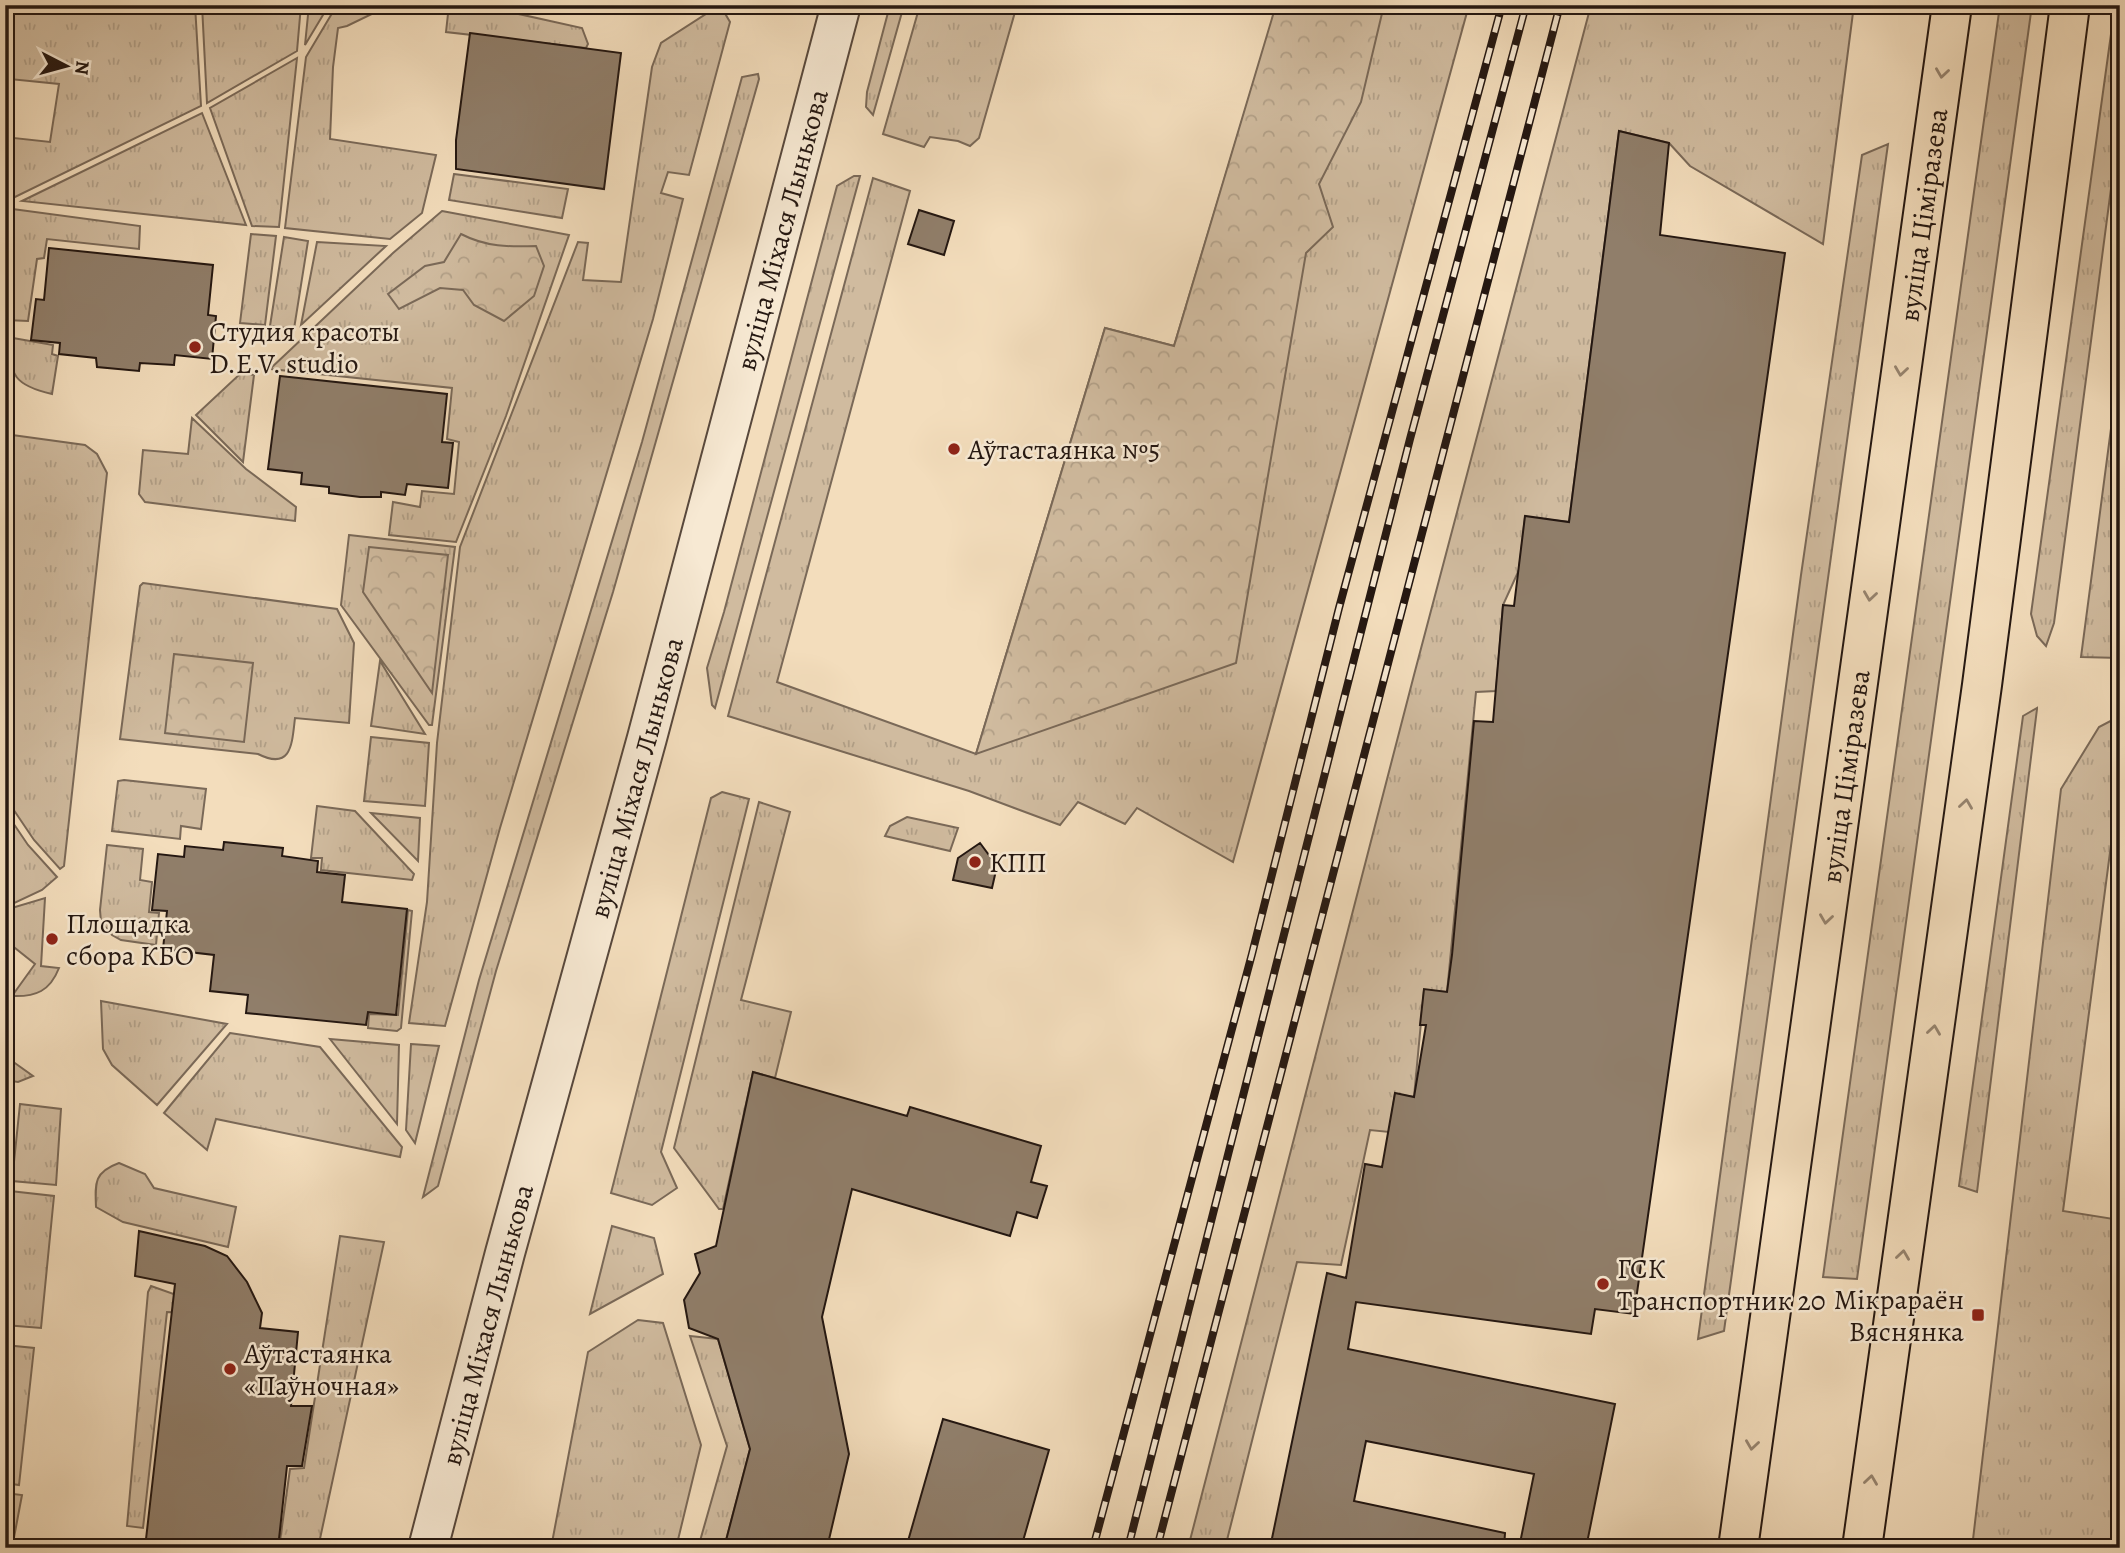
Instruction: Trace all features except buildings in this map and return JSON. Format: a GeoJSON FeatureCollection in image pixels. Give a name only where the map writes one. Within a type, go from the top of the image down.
{"type":"FeatureCollection","features":[{"type":"Feature","properties":{"kind":"main road","name":"вуліца Ціміразева"},"geometry":{"type":"LineString","coordinates":[[1738,1548],[1952,5]]}},
{"type":"Feature","properties":{"kind":"main road"},"geometry":{"type":"LineString","coordinates":[[1862,1548],[1984,671],[2070,5]]}},
{"type":"Feature","properties":{"kind":"street","name":"вуліца Міхася Лынькова"},"geometry":{"type":"LineString","coordinates":[[429,1548],[502,1266],[650,724],[841,5]]}},
{"type":"Feature","properties":{"kind":"green space"},"geometry":{"type":"Polygon","coordinates":[[[195,5],[201,106],[13,198],[5,198],[5,137],[50,142],[59,84],[10,79],[5,100],[5,21],[10,7],[195,5]]]}},
{"type":"Feature","properties":{"kind":"green space"},"geometry":{"type":"Polygon","coordinates":[[[202,5],[301,5],[297,51],[207,103],[202,5]]]}},
{"type":"Feature","properties":{"kind":"green space"},"geometry":{"type":"Polygon","coordinates":[[[309,5],[329,5],[305,45],[309,5]]]}},
{"type":"Feature","properties":{"kind":"green space"},"geometry":{"type":"Polygon","coordinates":[[[337,5],[408,5],[407,10],[384,8],[338,28],[333,67],[330,139],[436,155],[422,213],[390,239],[285,228],[306,57],[337,5]]]}},
{"type":"Feature","properties":{"kind":"green space"},"geometry":{"type":"Polygon","coordinates":[[[449,5],[478,5],[582,28],[588,44],[586,48],[446,32],[449,5]]]}},
{"type":"Feature","properties":{"kind":"green space"},"geometry":{"type":"Polygon","coordinates":[[[720,5],[730,22],[689,175],[668,172],[661,193],[683,199],[653,319],[500,828],[445,1026],[409,1023],[427,902],[437,743],[460,547],[578,242],[588,243],[583,280],[621,282],[652,67],[661,43],[720,5]]]}},
{"type":"Feature","properties":{"kind":"green space"},"geometry":{"type":"Polygon","coordinates":[[[890,5],[904,5],[873,115],[866,107],[867,92],[890,5]]]}},
{"type":"Feature","properties":{"kind":"green space"},"geometry":{"type":"Polygon","coordinates":[[[920,5],[1017,5],[979,138],[970,146],[958,141],[930,137],[924,147],[883,134],[920,5]]]}},
{"type":"Feature","properties":{"kind":"green space"},"geometry":{"type":"Polygon","coordinates":[[[1276,5],[1384,5],[1361,102],[1319,184],[1333,227],[1306,253],[1236,663],[976,754],[1105,328],[1174,346],[1276,5]]]}},
{"type":"Feature","properties":{"kind":"green space"},"geometry":{"type":"Polygon","coordinates":[[[1277,5],[1469,5],[1233,862],[1137,808],[1125,824],[1078,802],[1060,825],[969,791],[728,716],[873,178],[910,191],[777,682],[976,754],[1105,328],[1174,346],[1277,5]]]}},
{"type":"Feature","properties":{"kind":"green space"},"geometry":{"type":"Polygon","coordinates":[[[1591,5],[1854,5],[1823,244],[1690,166],[1669,143],[1619,131],[1569,522],[1525,517],[1519,570],[1503,605],[1496,691],[1476,692],[1447,992],[1424,990],[1414,1097],[1395,1094],[1389,1132],[1370,1130],[1341,1265],[1297,1262],[1225,1548],[1188,1548],[1414,675],[1591,5]]]}},
{"type":"Feature","properties":{"kind":"green space"},"geometry":{"type":"Polygon","coordinates":[[[2000,5],[2032,5],[1857,1279],[1823,1277],[2000,5]]]}},
{"type":"Feature","properties":{"kind":"green space"},"geometry":{"type":"Polygon","coordinates":[[[2115,5],[2120,5],[2120,120],[2054,623],[2046,646],[2037,636],[2031,614],[2115,5]]]}},
{"type":"Feature","properties":{"kind":"green space"},"geometry":{"type":"Polygon","coordinates":[[[297,58],[279,227],[252,226],[210,108],[297,58]]]}},
{"type":"Feature","properties":{"kind":"green space"},"geometry":{"type":"Polygon","coordinates":[[[758,74],[759,79],[613,592],[496,971],[438,1186],[423,1197],[479,980],[642,442],[742,77],[758,74]]]}},
{"type":"Feature","properties":{"kind":"green space"},"geometry":{"type":"Polygon","coordinates":[[[202,113],[246,225],[22,201],[202,113]]]}},
{"type":"Feature","properties":{"kind":"green space"},"geometry":{"type":"Polygon","coordinates":[[[1888,144],[1724,1331],[1698,1339],[1801,575],[1862,155],[1888,144]]]}},
{"type":"Feature","properties":{"kind":"green space"},"geometry":{"type":"Polygon","coordinates":[[[454,174],[568,189],[562,218],[449,200],[454,174]]]}},
{"type":"Feature","properties":{"kind":"green space"},"geometry":{"type":"Polygon","coordinates":[[[854,176],[860,176],[715,708],[712,705],[707,668],[837,186],[854,176]]]}},
{"type":"Feature","properties":{"kind":"green space"},"geometry":{"type":"Polygon","coordinates":[[[5,208],[140,226],[139,249],[47,239],[44,258],[37,259],[28,321],[6,320],[5,208]]]}},
{"type":"Feature","properties":{"kind":"green space"},"geometry":{"type":"Polygon","coordinates":[[[442,211],[569,235],[506,416],[456,542],[389,535],[393,502],[420,507],[422,491],[454,494],[459,442],[447,439],[452,388],[270,369],[393,253],[442,211]]]}},
{"type":"Feature","properties":{"kind":"green space"},"geometry":{"type":"Polygon","coordinates":[[[251,234],[276,236],[265,325],[240,323],[251,234]]]}},
{"type":"Feature","properties":{"kind":"green space"},"geometry":{"type":"Polygon","coordinates":[[[461,234],[479,242],[536,246],[544,266],[534,296],[504,321],[474,305],[463,290],[440,288],[399,309],[388,294],[425,266],[444,262],[461,234]]]}},
{"type":"Feature","properties":{"kind":"green space"},"geometry":{"type":"Polygon","coordinates":[[[284,237],[308,241],[294,329],[270,326],[284,237]]]}},
{"type":"Feature","properties":{"kind":"green space"},"geometry":{"type":"Polygon","coordinates":[[[317,242],[386,246],[301,325],[317,242]]]}},
{"type":"Feature","properties":{"kind":"green space"},"geometry":{"type":"Polygon","coordinates":[[[13,338],[53,345],[52,354],[58,356],[52,394],[30,387],[17,377],[11,362],[13,338]]]}},
{"type":"Feature","properties":{"kind":"green space"},"geometry":{"type":"Polygon","coordinates":[[[2120,360],[2120,658],[2081,657],[2120,360]]]}},
{"type":"Feature","properties":{"kind":"green space"},"geometry":{"type":"Polygon","coordinates":[[[241,373],[254,375],[243,462],[196,415],[241,373]]]}},
{"type":"Feature","properties":{"kind":"green space"},"geometry":{"type":"Polygon","coordinates":[[[192,418],[246,469],[296,507],[295,521],[145,502],[139,494],[143,450],[188,454],[192,418]]]}},
{"type":"Feature","properties":{"kind":"green space"},"geometry":{"type":"Polygon","coordinates":[[[5,434],[85,445],[97,454],[107,473],[64,866],[60,869],[34,840],[5,797],[5,434]]]}},
{"type":"Feature","properties":{"kind":"green space"},"geometry":{"type":"Polygon","coordinates":[[[349,535],[455,547],[432,725],[429,725],[341,605],[349,535]]]}},
{"type":"Feature","properties":{"kind":"green space"},"geometry":{"type":"Polygon","coordinates":[[[369,547],[448,555],[432,693],[363,592],[369,547]]]}},
{"type":"Feature","properties":{"kind":"green space"},"geometry":{"type":"Polygon","coordinates":[[[143,583],[337,609],[354,643],[349,723],[295,718],[291,745],[284,757],[278,759],[258,754],[120,739],[140,586],[143,583]]]}},
{"type":"Feature","properties":{"kind":"green space"},"geometry":{"type":"Polygon","coordinates":[[[174,654],[253,663],[244,742],[165,733],[174,654]]]}},
{"type":"Feature","properties":{"kind":"green space"},"geometry":{"type":"Polygon","coordinates":[[[380,661],[425,734],[371,726],[380,661]]]}},
{"type":"Feature","properties":{"kind":"green space"},"geometry":{"type":"Polygon","coordinates":[[[2037,708],[1977,1192],[1959,1186],[2023,716],[2037,708]]]}},
{"type":"Feature","properties":{"kind":"green space"},"geometry":{"type":"Polygon","coordinates":[[[2120,716],[2120,823],[2114,822],[2063,1211],[2120,1220],[2120,1548],[1972,1548],[2061,789],[2099,727],[2120,716]]]}},
{"type":"Feature","properties":{"kind":"green space"},"geometry":{"type":"Polygon","coordinates":[[[371,737],[429,743],[425,806],[364,801],[371,737]]]}},
{"type":"Feature","properties":{"kind":"green space"},"geometry":{"type":"Polygon","coordinates":[[[118,781],[206,789],[201,829],[181,826],[180,839],[112,831],[118,781]]]}},
{"type":"Feature","properties":{"kind":"green space"},"geometry":{"type":"Polygon","coordinates":[[[722,792],[749,799],[661,1152],[677,1188],[652,1205],[611,1193],[711,798],[722,792]]]}},
{"type":"Feature","properties":{"kind":"green space"},"geometry":{"type":"Polygon","coordinates":[[[759,802],[790,812],[741,1000],[791,1012],[775,1078],[753,1072],[723,1209],[719,1209],[674,1148],[759,802]]]}},
{"type":"Feature","properties":{"kind":"green space"},"geometry":{"type":"Polygon","coordinates":[[[317,806],[355,811],[414,874],[412,880],[321,870],[322,858],[311,858],[317,806]]]}},
{"type":"Feature","properties":{"kind":"green space"},"geometry":{"type":"Polygon","coordinates":[[[5,811],[28,845],[57,877],[42,890],[8,906],[5,905],[5,811]]]}},
{"type":"Feature","properties":{"kind":"green space"},"geometry":{"type":"Polygon","coordinates":[[[371,813],[420,818],[418,861],[371,813]]]}},
{"type":"Feature","properties":{"kind":"green space"},"geometry":{"type":"Polygon","coordinates":[[[907,817],[958,828],[950,851],[885,836],[890,826],[907,817]]]}},
{"type":"Feature","properties":{"kind":"green space"},"geometry":{"type":"Polygon","coordinates":[[[107,845],[143,849],[140,880],[152,882],[149,912],[159,913],[156,945],[121,940],[112,935],[101,922],[107,845]]]}},
{"type":"Feature","properties":{"kind":"green space"},"geometry":{"type":"Polygon","coordinates":[[[45,898],[41,966],[59,968],[51,982],[41,991],[12,996],[35,964],[5,940],[5,910],[45,898]]]}},
{"type":"Feature","properties":{"kind":"green space"},"geometry":{"type":"Polygon","coordinates":[[[408,910],[412,911],[401,1028],[397,1031],[368,1028],[369,1014],[398,1015],[408,910]]]}},
{"type":"Feature","properties":{"kind":"green space"},"geometry":{"type":"Polygon","coordinates":[[[101,1001],[227,1024],[157,1105],[112,1065],[103,1049],[101,1001]]]}},
{"type":"Feature","properties":{"kind":"green space"},"geometry":{"type":"Polygon","coordinates":[[[230,1033],[320,1047],[402,1147],[400,1157],[216,1119],[207,1150],[164,1113],[230,1033]]]}},
{"type":"Feature","properties":{"kind":"green space"},"geometry":{"type":"Polygon","coordinates":[[[330,1039],[399,1045],[397,1124],[330,1039]]]}},
{"type":"Feature","properties":{"kind":"green space"},"geometry":{"type":"Polygon","coordinates":[[[411,1044],[439,1046],[415,1143],[406,1130],[411,1044]]]}},
{"type":"Feature","properties":{"kind":"green space"},"geometry":{"type":"Polygon","coordinates":[[[5,1056],[33,1076],[18,1082],[5,1080],[5,1056]]]}},
{"type":"Feature","properties":{"kind":"green space"},"geometry":{"type":"Polygon","coordinates":[[[20,1104],[61,1109],[56,1185],[12,1181],[20,1104]]]}},
{"type":"Feature","properties":{"kind":"green space"},"geometry":{"type":"Polygon","coordinates":[[[119,1163],[145,1174],[154,1188],[236,1207],[228,1247],[123,1222],[96,1207],[100,1175],[119,1163]]]}},
{"type":"Feature","properties":{"kind":"green space"},"geometry":{"type":"Polygon","coordinates":[[[10,1191],[54,1196],[41,1328],[5,1325],[5,1236],[10,1191]]]}},
{"type":"Feature","properties":{"kind":"green space"},"geometry":{"type":"Polygon","coordinates":[[[612,1226],[654,1238],[663,1274],[590,1314],[612,1226]]]}},
{"type":"Feature","properties":{"kind":"green space"},"geometry":{"type":"Polygon","coordinates":[[[340,1236],[384,1242],[318,1548],[279,1548],[290,1469],[304,1468],[340,1236]]]}},
{"type":"Feature","properties":{"kind":"green space"},"geometry":{"type":"Polygon","coordinates":[[[151,1286],[185,1298],[194,1313],[167,1312],[143,1528],[127,1526],[148,1292],[151,1286]]]}},
{"type":"Feature","properties":{"kind":"green space"},"geometry":{"type":"Polygon","coordinates":[[[638,1320],[663,1323],[701,1445],[676,1548],[551,1548],[588,1352],[638,1320]]]}},
{"type":"Feature","properties":{"kind":"green space"},"geometry":{"type":"Polygon","coordinates":[[[690,1336],[718,1339],[750,1449],[724,1548],[698,1548],[727,1446],[690,1336]]]}},
{"type":"Feature","properties":{"kind":"green space"},"geometry":{"type":"Polygon","coordinates":[[[5,1345],[34,1348],[19,1485],[5,1483],[5,1345]]]}},
{"type":"Feature","properties":{"kind":"green space"},"geometry":{"type":"Polygon","coordinates":[[[5,1493],[22,1495],[12,1548],[5,1548],[5,1493]]]}},
{"type":"Feature","properties":{"kind":"railway"},"geometry":{"type":"LineString","coordinates":[[1093,1548],[1252,954],[1339,608],[1502,5]]}},
{"type":"Feature","properties":{"kind":"railway"},"geometry":{"type":"LineString","coordinates":[[1128,1548],[1410,439],[1526,5]]}},
{"type":"Feature","properties":{"kind":"railway"},"geometry":{"type":"LineString","coordinates":[[1157,1548],[1560,5]]}},
{"type":"Feature","properties":{"kind":"place","name":"Студия красоты D.E.V. studio"},"geometry":{"type":"Point","coordinates":[195,347]}},
{"type":"Feature","properties":{"kind":"place","name":"Аўтастаянка №5"},"geometry":{"type":"Point","coordinates":[954,449]}},
{"type":"Feature","properties":{"kind":"place","name":"КПП"},"geometry":{"type":"Point","coordinates":[975,862]}},
{"type":"Feature","properties":{"kind":"place","name":"Площадка сбора КБО"},"geometry":{"type":"Point","coordinates":[52,939]}},
{"type":"Feature","properties":{"kind":"place","name":"ГСК Транспортник 20"},"geometry":{"type":"Point","coordinates":[1603,1284]}},
{"type":"Feature","properties":{"kind":"place","name":"Мікрараён Вяснянка"},"geometry":{"type":"Point","coordinates":[1978,1315]}},
{"type":"Feature","properties":{"kind":"place","name":"Аўтастаянка «Паўночная»"},"geometry":{"type":"Point","coordinates":[230,1369]}}]}
